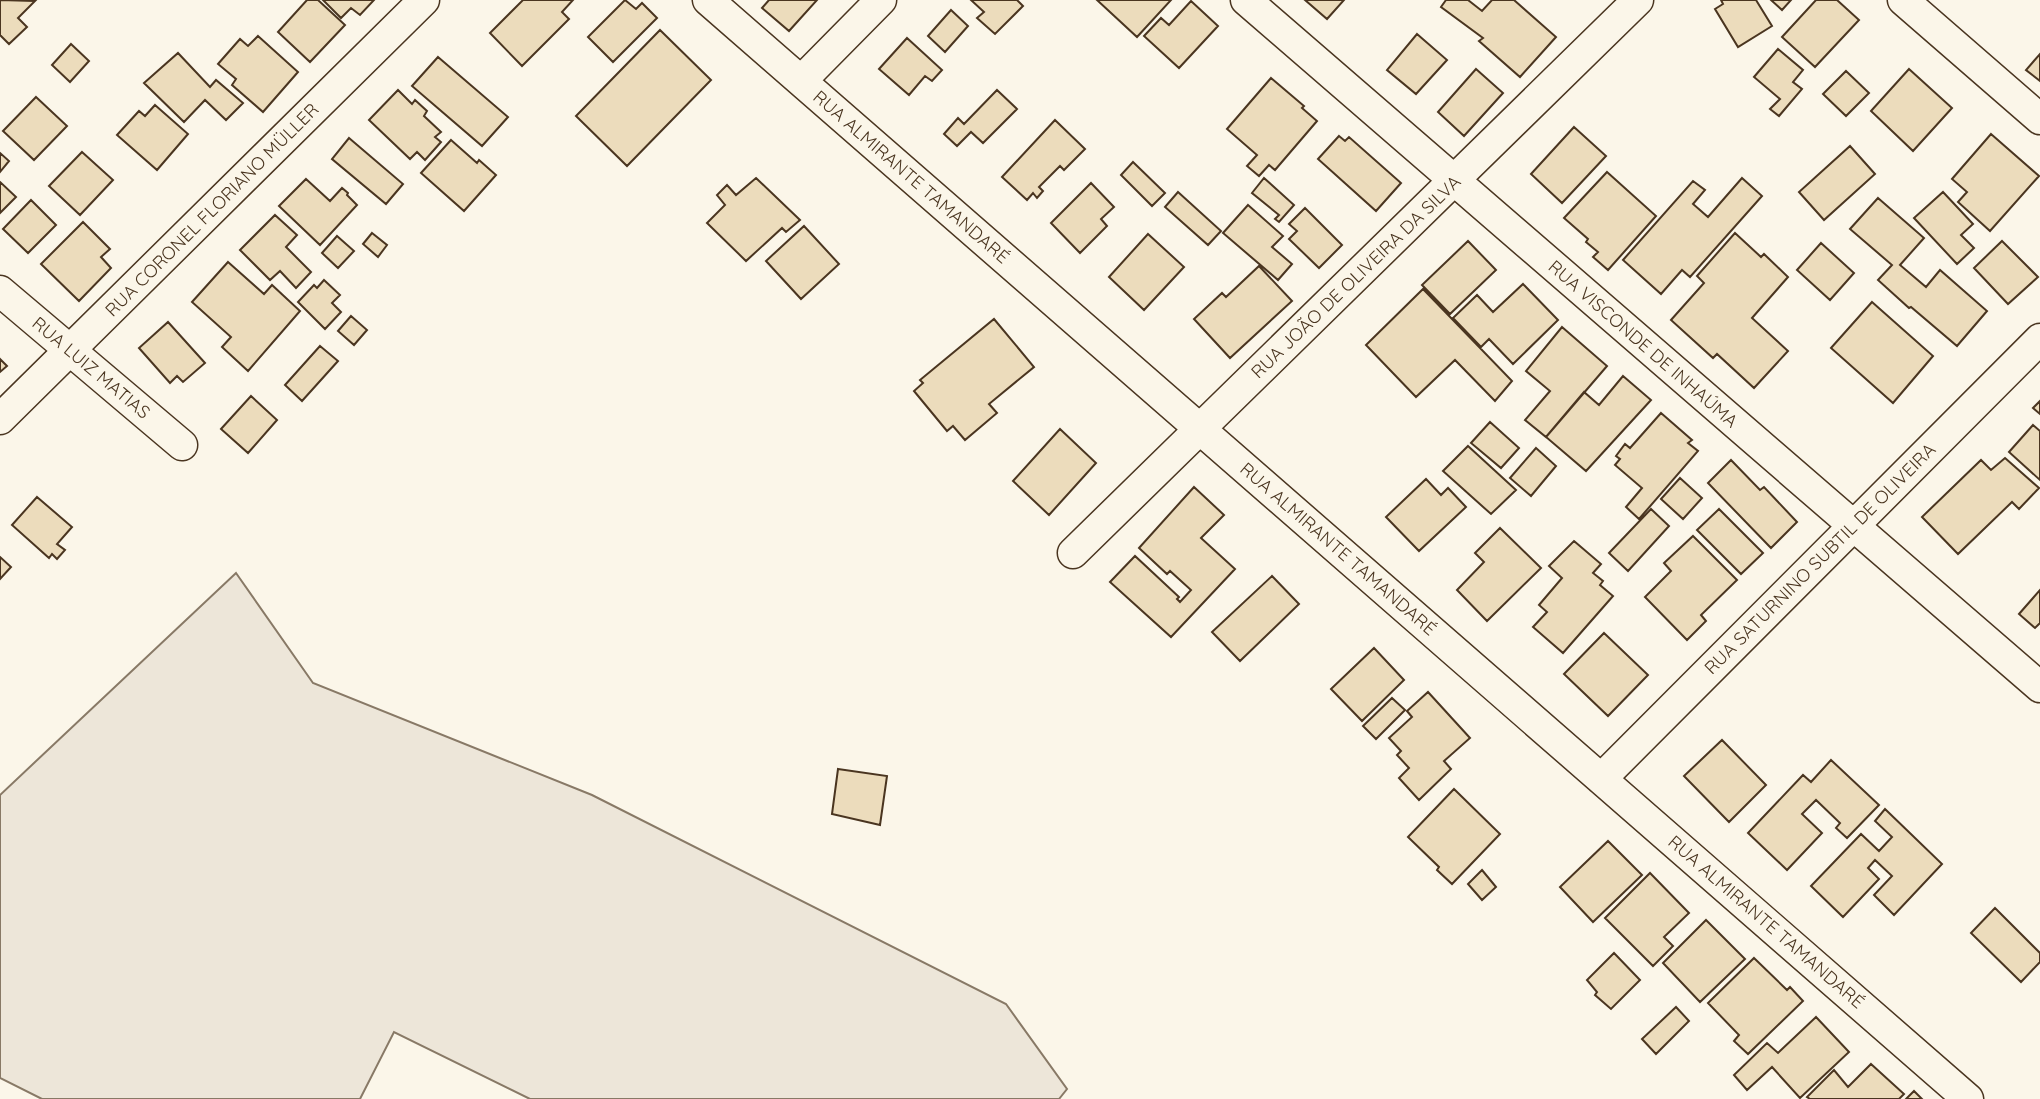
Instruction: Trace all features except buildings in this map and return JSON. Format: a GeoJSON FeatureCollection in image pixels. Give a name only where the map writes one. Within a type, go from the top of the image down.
{"type":"FeatureCollection","features":[{"type":"Feature","properties":{"kind":"street","name":"RUA CORONEL FLORIANO MÜLLER"},"geometry":{"type":"LineString","coordinates":[[0,419],[424,0]]}},
{"type":"Feature","properties":{"kind":"street","name":"RUA ALMIRANTE TAMANDARÉ"},"geometry":{"type":"LineString","coordinates":[[708,0],[1968,1099]]}},
{"type":"Feature","properties":{"kind":"street"},"geometry":{"type":"LineString","coordinates":[[801,81],[881,0]]}},
{"type":"Feature","properties":{"kind":"street","name":"RUA VISCONDE DE INHAÚMA"},"geometry":{"type":"LineString","coordinates":[[1245,0],[2040,687]]}},
{"type":"Feature","properties":{"kind":"street","name":"RUA JOÃO DE OLIVEIRA DA SILVA"},"geometry":{"type":"LineString","coordinates":[[1073,553],[1638,0]]}},
{"type":"Feature","properties":{"kind":"street"},"geometry":{"type":"LineString","coordinates":[[1903,0],[2040,119]]}},
{"type":"Feature","properties":{"kind":"street","name":"RUA LUIZ MATIAS"},"geometry":{"type":"LineString","coordinates":[[0,291],[182,444]]}},
{"type":"Feature","properties":{"kind":"street","name":"RUA SATURNINO SUBTIL DE OLIVEIRA"},"geometry":{"type":"LineString","coordinates":[[1601,779],[2040,339]]}},
{"type":"Feature","properties":{"kind":"shaded area"},"geometry":{"type":"Polygon","coordinates":[[[236,573],[313,683],[592,795],[1006,1004],[1067,1089],[1059,1099],[530,1099],[394,1032],[360,1099],[42,1099],[0,1078],[0,795],[236,573]]]}}]}
